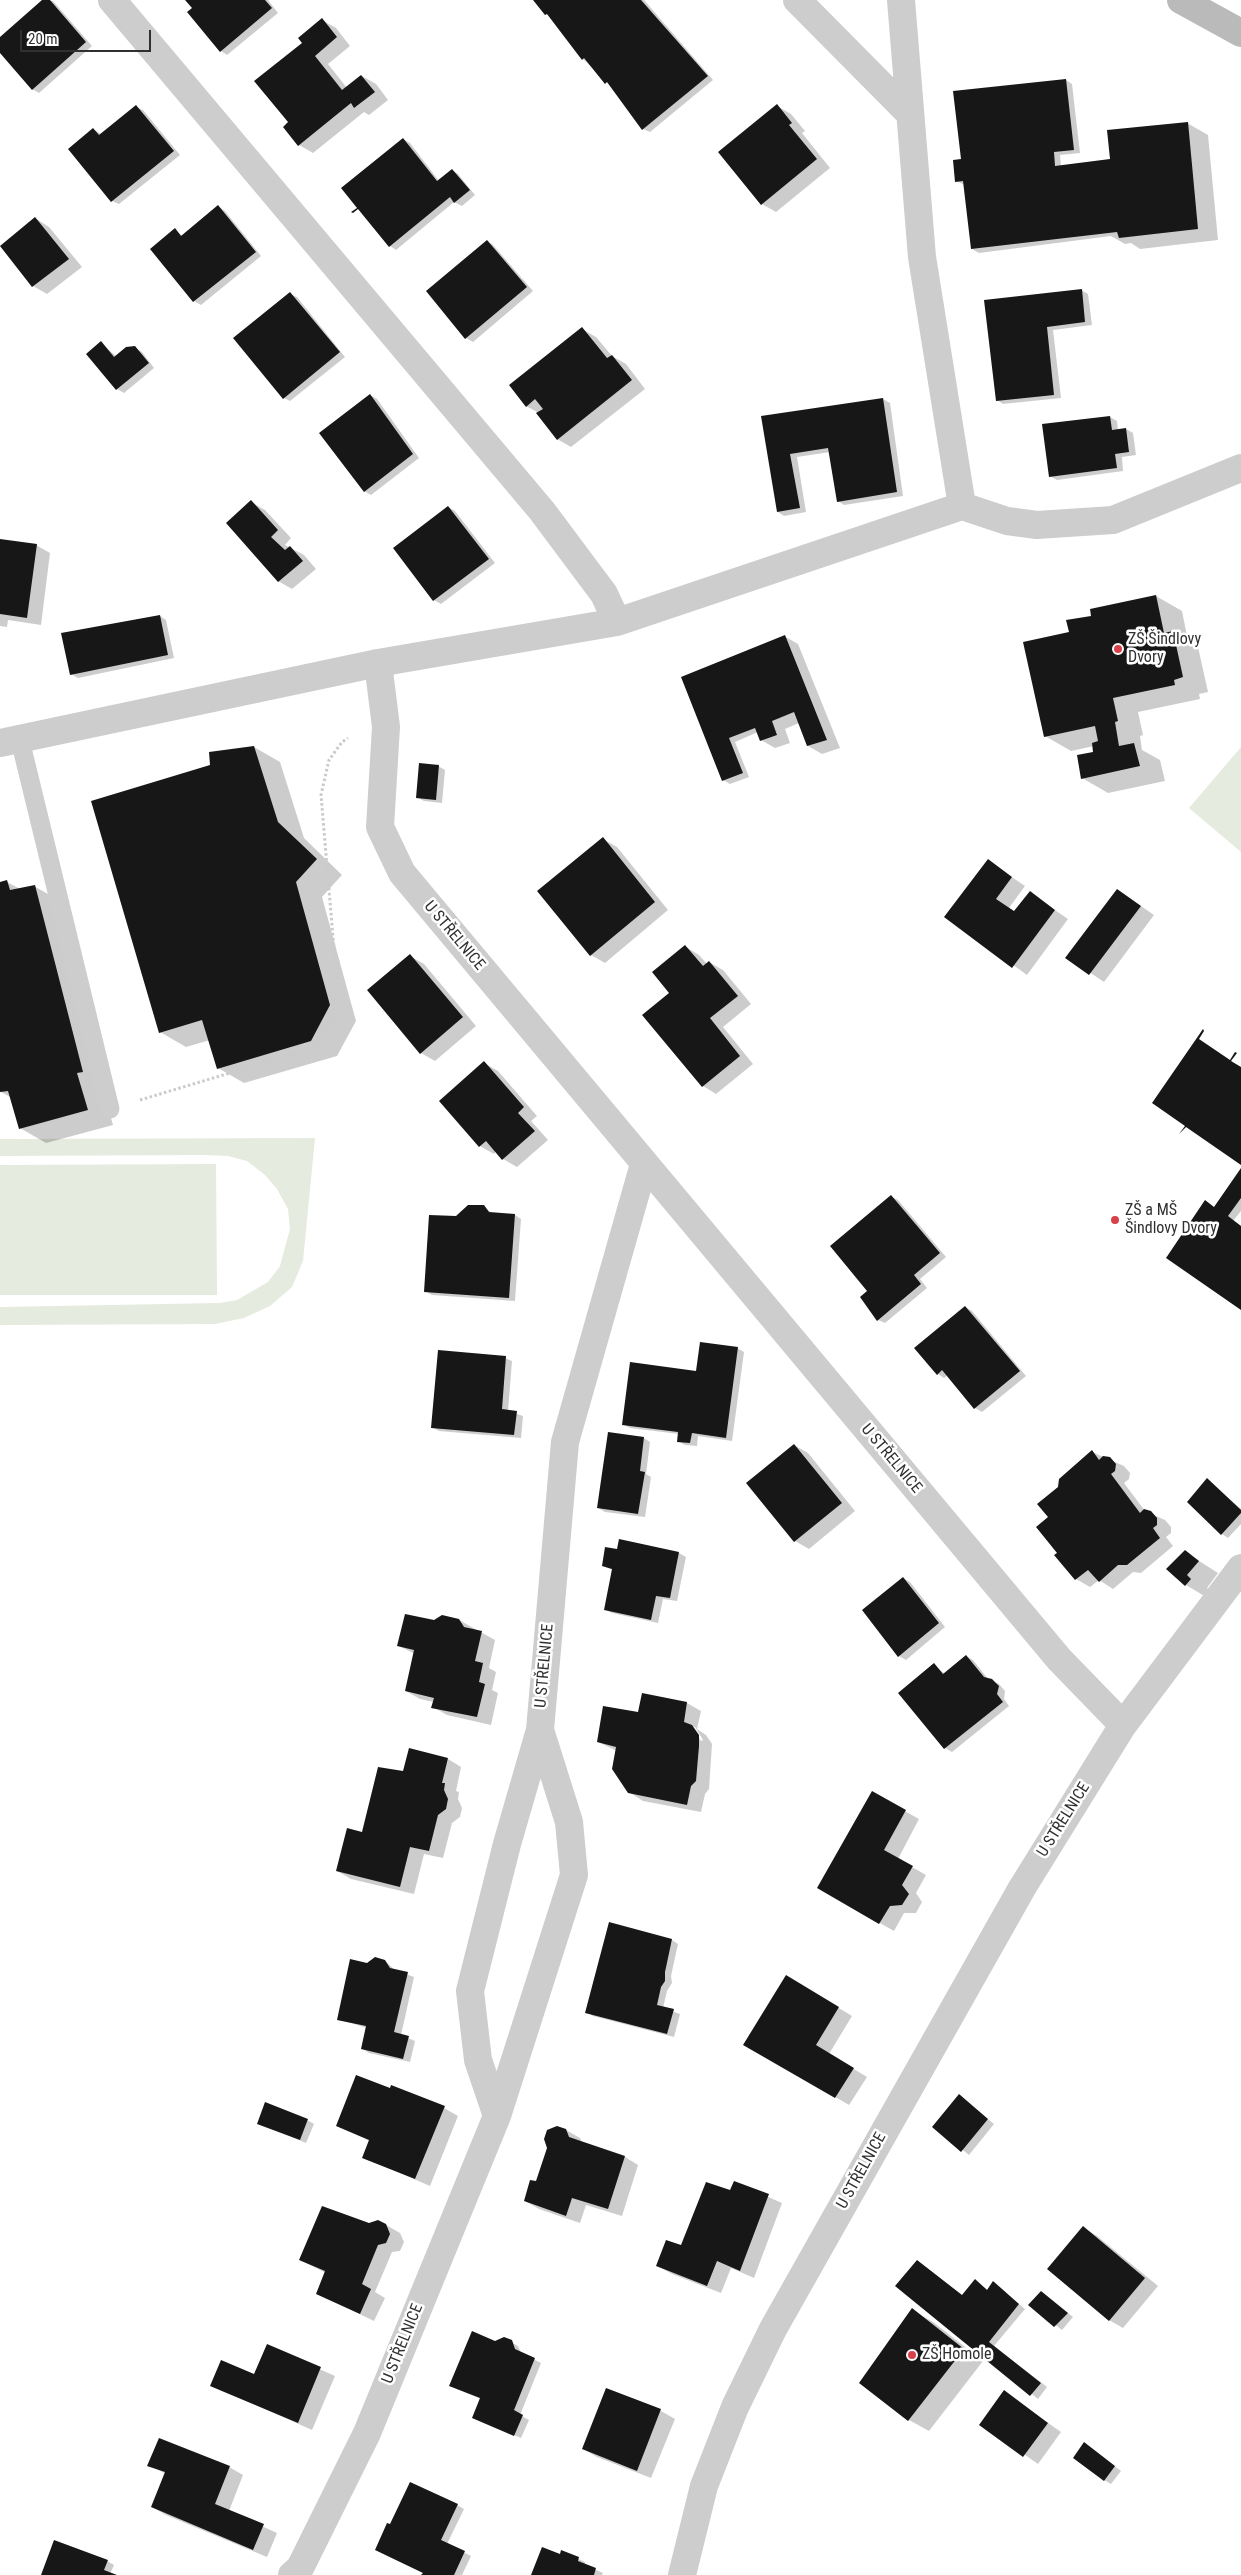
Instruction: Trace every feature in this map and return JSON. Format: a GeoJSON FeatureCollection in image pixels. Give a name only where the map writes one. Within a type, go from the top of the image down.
{"type":"FeatureCollection","features":[{"type":"Feature","properties":{"kind":"street"},"geometry":{"type":"LineString","coordinates":[[112,0],[542,511],[604,594],[618,622]]}},
{"type":"Feature","properties":{"kind":"street"},"geometry":{"type":"LineString","coordinates":[[797,0],[909,113]]}},
{"type":"Feature","properties":{"kind":"street"},"geometry":{"type":"LineString","coordinates":[[901,0],[922,257],[962,506]]}},
{"type":"Feature","properties":{"kind":"street"},"geometry":{"type":"LineString","coordinates":[[1181,0],[1239,27]]}},
{"type":"Feature","properties":{"kind":"street"},"geometry":{"type":"LineString","coordinates":[[10,741],[378,663],[618,622],[962,506],[1008,521],[1037,525],[1113,520],[1241,468]]}},
{"type":"Feature","properties":{"kind":"street","name":"U STŘELNICE"},"geometry":{"type":"LineString","coordinates":[[378,663],[385,721],[380,827],[402,873],[1059,1659],[1123,1725],[1022,1888],[773,2329],[735,2407],[704,2486],[682,2575]]}},
{"type":"Feature","properties":{"kind":"street","name":"U STŘELNICE"},"geometry":{"type":"LineString","coordinates":[[497,2116],[478,2060],[470,1992],[507,1844],[540,1730],[565,1442],[644,1164]]}},
{"type":"Feature","properties":{"kind":"street"},"geometry":{"type":"LineString","coordinates":[[1123,1725],[1241,1568]]}},
{"type":"Feature","properties":{"kind":"street","name":"U STŘELNICE"},"geometry":{"type":"LineString","coordinates":[[301,2573],[367,2433],[497,2116],[574,1875],[569,1822],[540,1730]]}},
{"type":"Feature","properties":{"kind":"lane"},"geometry":{"type":"LineString","coordinates":[[10,741],[110,1109]]}},
{"type":"Feature","properties":{"kind":"path"},"geometry":{"type":"LineString","coordinates":[[110,1109],[313,1048],[333,1019],[337,984],[321,794],[329,760],[342,742],[359,730],[385,721]]}},
{"type":"Feature","properties":{"kind":"shaded area"},"geometry":{"type":"Polygon","coordinates":[[[1241,747],[1241,852],[1189,808],[1241,747]]]}},
{"type":"Feature","properties":{"kind":"shaded area"},"geometry":{"type":"Polygon","coordinates":[[[315,1138],[303,1261],[292,1287],[270,1306],[244,1318],[215,1324],[0,1325],[0,1307],[220,1303],[237,1300],[268,1282],[280,1266],[290,1229],[288,1209],[277,1189],[265,1175],[247,1161],[228,1156],[204,1155],[0,1156],[0,1139],[315,1138]]]}},
{"type":"Feature","properties":{"kind":"shaded area"},"geometry":{"type":"Polygon","coordinates":[[[216,1164],[217,1295],[0,1295],[0,1165],[216,1164]]]}},
{"type":"Feature","properties":{"kind":"building"},"geometry":{"type":"Polygon","coordinates":[[[42,0],[50,0],[86,42],[32,90],[0,53],[0,37],[42,0]]]}},
{"type":"Feature","properties":{"kind":"building"},"geometry":{"type":"Polygon","coordinates":[[[185,0],[265,0],[272,8],[220,52],[187,12],[192,8],[185,0]]]}},
{"type":"Feature","properties":{"kind":"building"},"geometry":{"type":"Polygon","coordinates":[[[533,0],[641,0],[708,76],[642,130],[607,82],[605,84],[584,58],[582,60],[547,14],[545,15],[533,0]]]}},
{"type":"Feature","properties":{"kind":"building"},"geometry":{"type":"Polygon","coordinates":[[[322,18],[337,37],[315,56],[342,90],[361,75],[375,92],[354,108],[351,103],[298,146],[283,127],[288,122],[254,81],[302,43],[298,38],[322,18]]]}},
{"type":"Feature","properties":{"kind":"building"},"geometry":{"type":"Polygon","coordinates":[[[1066,79],[1074,150],[1054,152],[1055,166],[1110,159],[1107,130],[1188,122],[1198,229],[1119,238],[1117,232],[971,249],[963,181],[955,182],[953,160],[961,159],[953,91],[1066,79]]]}},
{"type":"Feature","properties":{"kind":"building"},"geometry":{"type":"Polygon","coordinates":[[[777,104],[792,123],[789,125],[817,159],[761,205],[718,152],[777,104]]]}},
{"type":"Feature","properties":{"kind":"building"},"geometry":{"type":"Polygon","coordinates":[[[136,105],[174,151],[111,202],[68,149],[93,128],[99,135],[136,105]]]}},
{"type":"Feature","properties":{"kind":"building"},"geometry":{"type":"Polygon","coordinates":[[[403,138],[437,181],[452,169],[470,190],[454,203],[450,197],[389,247],[358,209],[353,213],[351,212],[357,208],[341,188],[403,138]]]}},
{"type":"Feature","properties":{"kind":"building"},"geometry":{"type":"Polygon","coordinates":[[[218,205],[256,252],[193,302],[150,249],[175,228],[181,236],[218,205]]]}},
{"type":"Feature","properties":{"kind":"building"},"geometry":{"type":"Polygon","coordinates":[[[35,217],[69,259],[32,287],[0,246],[35,217]]]}},
{"type":"Feature","properties":{"kind":"building"},"geometry":{"type":"Polygon","coordinates":[[[487,240],[527,287],[465,339],[426,291],[487,240]]]}},
{"type":"Feature","properties":{"kind":"building"},"geometry":{"type":"Polygon","coordinates":[[[1082,289],[1085,322],[1047,327],[1054,395],[996,401],[984,300],[1082,289]]]}},
{"type":"Feature","properties":{"kind":"building"},"geometry":{"type":"Polygon","coordinates":[[[290,292],[340,352],[283,399],[233,338],[290,292]]]}},
{"type":"Feature","properties":{"kind":"building"},"geometry":{"type":"Polygon","coordinates":[[[582,327],[607,358],[612,355],[632,380],[557,440],[536,413],[543,409],[535,399],[526,407],[509,385],[582,327]]]}},
{"type":"Feature","properties":{"kind":"building"},"geometry":{"type":"Polygon","coordinates":[[[101,341],[114,357],[126,347],[135,346],[149,363],[116,390],[86,354],[101,341]]]}},
{"type":"Feature","properties":{"kind":"building"},"geometry":{"type":"Polygon","coordinates":[[[370,394],[413,454],[364,492],[319,433],[370,394]]]}},
{"type":"Feature","properties":{"kind":"building"},"geometry":{"type":"Polygon","coordinates":[[[883,398],[897,492],[837,502],[828,448],[790,454],[800,508],[777,512],[761,416],[883,398]]]}},
{"type":"Feature","properties":{"kind":"building"},"geometry":{"type":"Polygon","coordinates":[[[1110,416],[1112,430],[1126,428],[1129,452],[1115,454],[1117,468],[1049,477],[1042,424],[1110,416]]]}},
{"type":"Feature","properties":{"kind":"building"},"geometry":{"type":"Polygon","coordinates":[[[251,500],[278,530],[271,537],[285,550],[290,546],[303,561],[278,582],[226,523],[251,500]]]}},
{"type":"Feature","properties":{"kind":"building"},"geometry":{"type":"Polygon","coordinates":[[[448,506],[489,559],[433,601],[393,548],[448,506]]]}},
{"type":"Feature","properties":{"kind":"building"},"geometry":{"type":"Polygon","coordinates":[[[0,539],[37,544],[27,618],[0,614],[0,539]]]}},
{"type":"Feature","properties":{"kind":"building"},"geometry":{"type":"Polygon","coordinates":[[[1156,595],[1164,633],[1173,631],[1183,677],[1174,680],[1175,685],[1113,698],[1118,721],[1115,722],[1119,746],[1134,743],[1140,766],[1081,779],[1077,755],[1093,752],[1092,743],[1098,741],[1095,726],[1044,737],[1023,642],[1069,632],[1066,620],[1091,616],[1090,609],[1156,595]]]}},
{"type":"Feature","properties":{"kind":"building"},"geometry":{"type":"Polygon","coordinates":[[[160,615],[168,655],[70,675],[61,633],[160,615]]]}},
{"type":"Feature","properties":{"kind":"building"},"geometry":{"type":"Polygon","coordinates":[[[785,635],[827,740],[807,746],[794,712],[772,721],[777,735],[760,741],[755,728],[729,738],[743,773],[722,781],[681,677],[785,635]]]}},
{"type":"Feature","properties":{"kind":"building"},"geometry":{"type":"Polygon","coordinates":[[[254,746],[278,822],[317,859],[296,882],[330,1005],[311,1041],[217,1069],[202,1020],[159,1033],[91,801],[210,765],[209,752],[254,746]]]}},
{"type":"Feature","properties":{"kind":"building"},"geometry":{"type":"Polygon","coordinates":[[[419,763],[439,765],[436,800],[416,798],[419,763]]]}},
{"type":"Feature","properties":{"kind":"building"},"geometry":{"type":"Polygon","coordinates":[[[603,837],[655,902],[590,956],[537,891],[603,837]]]}},
{"type":"Feature","properties":{"kind":"building"},"geometry":{"type":"Polygon","coordinates":[[[988,859],[1012,877],[996,899],[1014,911],[1030,891],[1055,910],[1012,968],[944,917],[988,859]]]}},
{"type":"Feature","properties":{"kind":"building"},"geometry":{"type":"Polygon","coordinates":[[[7,880],[10,890],[35,885],[83,1072],[77,1073],[88,1110],[19,1129],[8,1091],[0,1092],[0,882],[7,880]]]}},
{"type":"Feature","properties":{"kind":"building"},"geometry":{"type":"Polygon","coordinates":[[[1117,889],[1141,906],[1089,975],[1065,958],[1117,889]]]}},
{"type":"Feature","properties":{"kind":"building"},"geometry":{"type":"Polygon","coordinates":[[[685,945],[703,966],[709,961],[738,996],[710,1018],[740,1056],[702,1087],[642,1015],[669,993],[652,972],[685,945]]]}},
{"type":"Feature","properties":{"kind":"building"},"geometry":{"type":"Polygon","coordinates":[[[410,954],[463,1017],[420,1054],[367,990],[410,954]]]}},
{"type":"Feature","properties":{"kind":"building"},"geometry":{"type":"Polygon","coordinates":[[[1203,1029],[1204,1031],[1199,1039],[1230,1060],[1235,1052],[1237,1053],[1231,1061],[1241,1067],[1241,1165],[1186,1127],[1179,1134],[1185,1126],[1152,1103],[1203,1029]]]}},
{"type":"Feature","properties":{"kind":"building"},"geometry":{"type":"Polygon","coordinates":[[[484,1061],[524,1107],[518,1113],[535,1131],[502,1160],[486,1141],[479,1147],[439,1101],[484,1061]]]}},
{"type":"Feature","properties":{"kind":"building"},"geometry":{"type":"Polygon","coordinates":[[[1241,1168],[1241,1198],[1228,1216],[1241,1226],[1241,1310],[1166,1258],[1205,1200],[1214,1207],[1241,1168]]]}},
{"type":"Feature","properties":{"kind":"building"},"geometry":{"type":"Polygon","coordinates":[[[891,1195],[940,1253],[914,1275],[921,1284],[877,1321],[860,1297],[867,1291],[830,1246],[891,1195]]]}},
{"type":"Feature","properties":{"kind":"building"},"geometry":{"type":"Polygon","coordinates":[[[468,1205],[484,1205],[489,1212],[515,1214],[509,1298],[424,1292],[429,1215],[456,1216],[468,1205]]]}},
{"type":"Feature","properties":{"kind":"building"},"geometry":{"type":"Polygon","coordinates":[[[965,1306],[1020,1371],[974,1409],[942,1370],[937,1375],[914,1348],[965,1306]]]}},
{"type":"Feature","properties":{"kind":"building"},"geometry":{"type":"Polygon","coordinates":[[[700,1342],[738,1347],[726,1438],[692,1433],[690,1443],[677,1442],[678,1432],[622,1425],[630,1362],[696,1371],[700,1342]]]}},
{"type":"Feature","properties":{"kind":"building"},"geometry":{"type":"Polygon","coordinates":[[[438,1350],[506,1356],[502,1409],[517,1411],[514,1435],[431,1428],[438,1350]]]}},
{"type":"Feature","properties":{"kind":"building"},"geometry":{"type":"Polygon","coordinates":[[[608,1432],[644,1437],[640,1471],[645,1472],[638,1514],[597,1508],[608,1432]]]}},
{"type":"Feature","properties":{"kind":"building"},"geometry":{"type":"Polygon","coordinates":[[[794,1444],[842,1503],[794,1542],[746,1483],[794,1444]]]}},
{"type":"Feature","properties":{"kind":"building"},"geometry":{"type":"Polygon","coordinates":[[[1092,1450],[1099,1460],[1103,1456],[1110,1457],[1116,1464],[1115,1471],[1111,1474],[1140,1513],[1144,1509],[1151,1511],[1157,1518],[1157,1525],[1153,1528],[1160,1538],[1127,1565],[1118,1565],[1099,1582],[1088,1570],[1075,1580],[1054,1555],[1057,1553],[1036,1527],[1048,1517],[1037,1504],[1058,1487],[1059,1479],[1092,1450]]]}},
{"type":"Feature","properties":{"kind":"building"},"geometry":{"type":"Polygon","coordinates":[[[1207,1478],[1241,1510],[1241,1513],[1221,1535],[1187,1502],[1207,1478]]]}},
{"type":"Feature","properties":{"kind":"building"},"geometry":{"type":"Polygon","coordinates":[[[619,1539],[679,1552],[670,1598],[656,1596],[651,1620],[604,1610],[612,1569],[602,1566],[605,1547],[617,1549],[619,1539]]]}},
{"type":"Feature","properties":{"kind":"building"},"geometry":{"type":"Polygon","coordinates":[[[1185,1550],[1199,1561],[1187,1575],[1191,1579],[1185,1586],[1166,1569],[1185,1550]]]}},
{"type":"Feature","properties":{"kind":"building"},"geometry":{"type":"Polygon","coordinates":[[[903,1577],[939,1623],[898,1657],[862,1610],[903,1577]]]}},
{"type":"Feature","properties":{"kind":"building"},"geometry":{"type":"Polygon","coordinates":[[[405,1614],[434,1620],[442,1615],[459,1619],[464,1627],[482,1631],[475,1661],[483,1663],[479,1682],[485,1684],[477,1717],[431,1708],[434,1698],[405,1691],[414,1650],[397,1646],[405,1614]]]}},
{"type":"Feature","properties":{"kind":"building"},"geometry":{"type":"Polygon","coordinates":[[[966,1655],[984,1677],[992,1679],[999,1686],[997,1694],[1003,1702],[944,1749],[898,1693],[934,1663],[943,1674],[966,1655]]]}},
{"type":"Feature","properties":{"kind":"building"},"geometry":{"type":"Polygon","coordinates":[[[642,1693],[687,1702],[684,1722],[692,1725],[699,1735],[699,1746],[696,1781],[691,1786],[687,1805],[628,1793],[612,1769],[616,1747],[597,1742],[603,1706],[638,1712],[642,1693]]]}},
{"type":"Feature","properties":{"kind":"building"},"geometry":{"type":"Polygon","coordinates":[[[409,1748],[448,1758],[442,1783],[445,1783],[444,1790],[448,1799],[446,1809],[438,1815],[429,1851],[410,1847],[400,1887],[336,1871],[347,1828],[362,1832],[378,1767],[403,1771],[409,1748]]]}},
{"type":"Feature","properties":{"kind":"building"},"geometry":{"type":"Polygon","coordinates":[[[872,1791],[906,1810],[884,1850],[913,1866],[902,1885],[909,1894],[902,1905],[890,1906],[879,1924],[817,1888],[872,1791]]]}},
{"type":"Feature","properties":{"kind":"building"},"geometry":{"type":"Polygon","coordinates":[[[609,1922],[672,1939],[665,1981],[661,1987],[657,2005],[674,2009],[667,2034],[585,2013],[609,1922]]]}},
{"type":"Feature","properties":{"kind":"building"},"geometry":{"type":"Polygon","coordinates":[[[375,1957],[385,1960],[390,1968],[408,1972],[394,2032],[409,2036],[403,2059],[361,2049],[366,2026],[337,2020],[350,1959],[367,1963],[375,1957]]]}},
{"type":"Feature","properties":{"kind":"building"},"geometry":{"type":"Polygon","coordinates":[[[786,1975],[839,2007],[816,2045],[854,2068],[835,2098],[743,2045],[786,1975]]]}},
{"type":"Feature","properties":{"kind":"building"},"geometry":{"type":"Polygon","coordinates":[[[356,2075],[390,2088],[391,2085],[445,2106],[415,2179],[362,2158],[369,2140],[336,2126],[356,2075]]]}},
{"type":"Feature","properties":{"kind":"building"},"geometry":{"type":"Polygon","coordinates":[[[959,2094],[988,2119],[961,2152],[932,2127],[959,2094]]]}},
{"type":"Feature","properties":{"kind":"building"},"geometry":{"type":"Polygon","coordinates":[[[265,2102],[308,2119],[300,2140],[257,2124],[265,2102]]]}},
{"type":"Feature","properties":{"kind":"building"},"geometry":{"type":"Polygon","coordinates":[[[557,2126],[566,2129],[569,2137],[625,2156],[608,2209],[572,2198],[566,2216],[524,2201],[530,2180],[536,2181],[547,2148],[544,2139],[547,2130],[557,2126]]]}},
{"type":"Feature","properties":{"kind":"building"},"geometry":{"type":"Polygon","coordinates":[[[734,2181],[769,2194],[740,2271],[717,2261],[707,2286],[656,2266],[666,2240],[681,2245],[706,2182],[730,2190],[734,2181]]]}},
{"type":"Feature","properties":{"kind":"building"},"geometry":{"type":"Polygon","coordinates":[[[322,2206],[369,2223],[378,2220],[386,2224],[390,2234],[386,2243],[378,2245],[362,2284],[371,2289],[360,2314],[316,2294],[325,2271],[299,2260],[322,2206]]]}},
{"type":"Feature","properties":{"kind":"building"},"geometry":{"type":"Polygon","coordinates":[[[1083,2226],[1145,2278],[1109,2321],[1047,2269],[1083,2226]]]}},
{"type":"Feature","properties":{"kind":"building"},"geometry":{"type":"Polygon","coordinates":[[[917,2260],[962,2295],[975,2279],[987,2290],[993,2281],[1019,2304],[989,2342],[1041,2383],[1030,2396],[895,2286],[917,2260]]]}},
{"type":"Feature","properties":{"kind":"building"},"geometry":{"type":"Polygon","coordinates":[[[1041,2291],[1068,2313],[1054,2327],[1028,2305],[1041,2291]]]}},
{"type":"Feature","properties":{"kind":"building"},"geometry":{"type":"Polygon","coordinates":[[[912,2308],[964,2349],[908,2421],[859,2383],[912,2308]]]}},
{"type":"Feature","properties":{"kind":"building"},"geometry":{"type":"Polygon","coordinates":[[[472,2331],[495,2341],[504,2337],[512,2340],[515,2349],[535,2358],[514,2410],[523,2415],[514,2436],[472,2418],[480,2398],[449,2386],[472,2331]]]}},
{"type":"Feature","properties":{"kind":"building"},"geometry":{"type":"Polygon","coordinates":[[[267,2344],[321,2367],[298,2423],[210,2386],[221,2360],[254,2374],[267,2344]]]}},
{"type":"Feature","properties":{"kind":"building"},"geometry":{"type":"Polygon","coordinates":[[[606,2388],[661,2409],[637,2471],[582,2449],[606,2388]]]}},
{"type":"Feature","properties":{"kind":"building"},"geometry":{"type":"Polygon","coordinates":[[[1004,2390],[1048,2423],[1023,2457],[979,2425],[1004,2390]]]}},
{"type":"Feature","properties":{"kind":"building"},"geometry":{"type":"Polygon","coordinates":[[[159,2438],[230,2466],[215,2504],[264,2524],[253,2550],[151,2507],[165,2472],[147,2466],[159,2438]]]}},
{"type":"Feature","properties":{"kind":"building"},"geometry":{"type":"Polygon","coordinates":[[[1084,2442],[1115,2466],[1104,2481],[1073,2458],[1084,2442]]]}},
{"type":"Feature","properties":{"kind":"building"},"geometry":{"type":"Polygon","coordinates":[[[410,2482],[458,2504],[441,2540],[465,2551],[454,2575],[421,2575],[423,2573],[375,2550],[387,2523],[390,2524],[410,2482]]]}},
{"type":"Feature","properties":{"kind":"building"},"geometry":{"type":"Polygon","coordinates":[[[54,2540],[108,2560],[104,2570],[117,2575],[41,2575],[54,2540]]]}},
{"type":"Feature","properties":{"kind":"building"},"geometry":{"type":"Polygon","coordinates":[[[542,2547],[560,2554],[561,2550],[579,2557],[578,2561],[596,2568],[594,2575],[531,2575],[542,2547]]]}},
{"type":"Feature","properties":{"kind":"place","name":"ZŠ Šindlovy Dvory"},"geometry":{"type":"Point","coordinates":[1118,649]}},
{"type":"Feature","properties":{"kind":"place","name":"ZŠ a MŠ Šindlovy Dvory"},"geometry":{"type":"Point","coordinates":[1115,1220]}},
{"type":"Feature","properties":{"kind":"place","name":"ZŠ Homole"},"geometry":{"type":"Point","coordinates":[912,2355]}}]}
